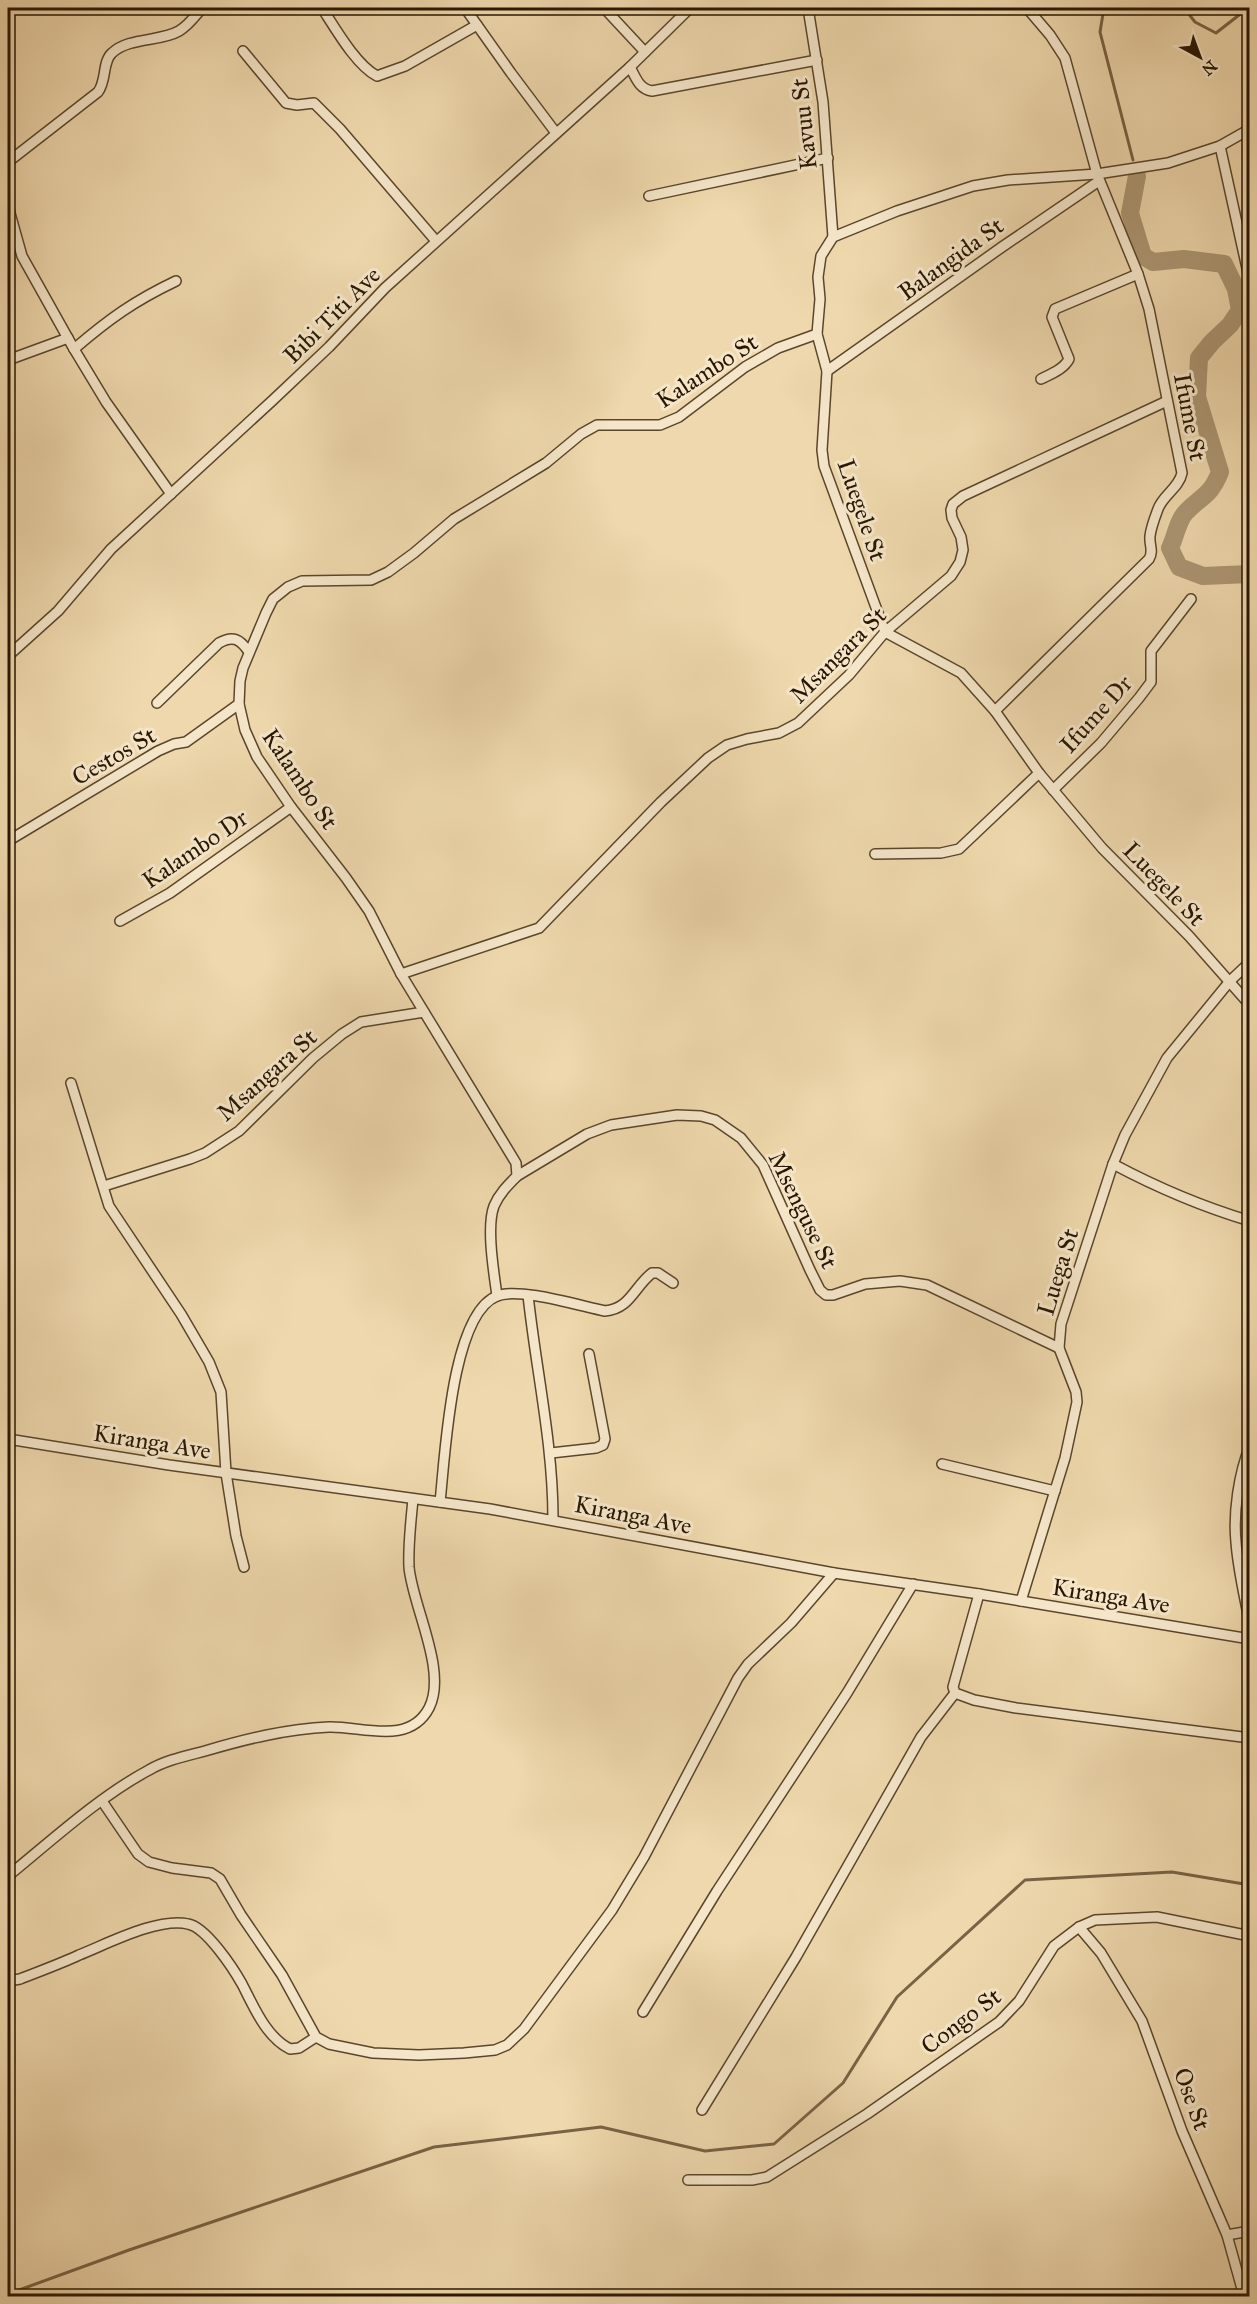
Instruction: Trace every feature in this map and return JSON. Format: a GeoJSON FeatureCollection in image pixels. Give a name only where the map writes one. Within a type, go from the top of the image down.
{"type":"FeatureCollection","features":[{"type":"Feature","properties":{"kind":"street"},"geometry":{"type":"LineString","coordinates":[[8,162],[98,92],[103,86],[108,58],[114,50],[177,32],[186,26],[202,8]]}},
{"type":"Feature","properties":{"kind":"street"},"geometry":{"type":"LineString","coordinates":[[322,8],[361,62],[369,72],[376,76],[405,66],[477,25]]}},
{"type":"Feature","properties":{"kind":"street"},"geometry":{"type":"LineString","coordinates":[[465,8],[556,133]]}},
{"type":"Feature","properties":{"kind":"street"},"geometry":{"type":"LineString","coordinates":[[604,8],[645,52]]}},
{"type":"Feature","properties":{"kind":"street","name":"Bibi Titi Ave"},"geometry":{"type":"LineString","coordinates":[[8,656],[58,611],[111,549],[297,377],[385,288],[630,67],[690,8]]}},
{"type":"Feature","properties":{"kind":"street","name":"Kavuu St"},"geometry":{"type":"LineString","coordinates":[[808,8],[823,102],[833,237]]}},
{"type":"Feature","properties":{"kind":"street","name":"Ifume St"},"geometry":{"type":"LineString","coordinates":[[995,711],[1149,560],[1152,550],[1150,533],[1158,507],[1177,485],[1182,473],[1149,309],[1138,274],[1098,177],[1065,58],[1050,34],[1028,8]]}},
{"type":"Feature","properties":{"kind":"street"},"geometry":{"type":"LineString","coordinates":[[243,51],[286,102],[297,105],[314,103],[436,241]]}},
{"type":"Feature","properties":{"kind":"street"},"geometry":{"type":"LineString","coordinates":[[630,67],[644,90],[652,91],[817,60]]}},
{"type":"Feature","properties":{"kind":"street"},"geometry":{"type":"LineString","coordinates":[[833,237],[897,211],[973,186],[1008,180],[1098,177],[1168,163],[1220,146],[1250,129]]}},
{"type":"Feature","properties":{"kind":"street"},"geometry":{"type":"LineString","coordinates":[[1220,146],[1250,282]]}},
{"type":"Feature","properties":{"kind":"street"},"geometry":{"type":"LineString","coordinates":[[648,196],[828,158]]}},
{"type":"Feature","properties":{"kind":"street","name":"Balangida St"},"geometry":{"type":"LineString","coordinates":[[827,372],[1098,177]]}},
{"type":"Feature","properties":{"kind":"street"},"geometry":{"type":"LineString","coordinates":[[8,206],[22,256],[74,349],[106,402],[171,494]]}},
{"type":"Feature","properties":{"kind":"street","name":"Luegele St"},"geometry":{"type":"LineString","coordinates":[[833,237],[821,256],[818,277],[820,298],[817,334],[827,372],[822,450],[824,466],[885,632],[961,673],[995,711],[1039,773],[1102,848],[1230,981],[1250,1005]]}},
{"type":"Feature","properties":{"kind":"street"},"geometry":{"type":"LineString","coordinates":[[1041,378],[1061,368],[1069,359],[1052,318],[1055,309],[1138,274]]}},
{"type":"Feature","properties":{"kind":"street"},"geometry":{"type":"LineString","coordinates":[[74,349],[108,320],[142,297],[176,281]]}},
{"type":"Feature","properties":{"kind":"street","name":"Kalambo St"},"geometry":{"type":"LineString","coordinates":[[517,1176],[518,1168],[511,1152],[401,974],[369,911],[256,757],[245,730],[239,705],[240,681],[249,652],[273,599],[288,587],[302,581],[371,580],[388,572],[414,554],[454,519],[546,463],[597,425],[660,425],[679,417],[745,367],[778,348],[817,334]]}},
{"type":"Feature","properties":{"kind":"street"},"geometry":{"type":"LineString","coordinates":[[8,360],[68,338]]}},
{"type":"Feature","properties":{"kind":"street","name":"Msangara St"},"geometry":{"type":"LineString","coordinates":[[401,974],[539,928],[661,802],[708,758],[727,746],[747,739],[779,733],[798,723],[849,675],[885,632],[951,576],[960,562],[963,550],[961,537],[952,519],[951,510],[953,504],[963,496],[1167,401]]}},
{"type":"Feature","properties":{"kind":"street","name":"Ifume Dr"},"geometry":{"type":"LineString","coordinates":[[1053,790],[1101,742],[1151,682],[1151,651],[1191,599]]}},
{"type":"Feature","properties":{"kind":"street"},"geometry":{"type":"LineString","coordinates":[[157,703],[219,643],[228,638],[242,642],[249,652]]}},
{"type":"Feature","properties":{"kind":"street","name":"Cestos St"},"geometry":{"type":"LineString","coordinates":[[8,841],[158,751],[186,742],[239,705]]}},
{"type":"Feature","properties":{"kind":"street"},"geometry":{"type":"LineString","coordinates":[[875,854],[941,853],[959,849],[1039,773]]}},
{"type":"Feature","properties":{"kind":"street","name":"Kalambo Dr"},"geometry":{"type":"LineString","coordinates":[[120,921],[170,893],[291,807]]}},
{"type":"Feature","properties":{"kind":"street","name":"Luega St"},"geometry":{"type":"LineString","coordinates":[[1021,1601],[1065,1458],[1077,1402],[1076,1392],[1059,1348],[1061,1324],[1113,1164],[1125,1136],[1167,1058],[1230,981],[1250,962]]}},
{"type":"Feature","properties":{"kind":"street","name":"Msangara St"},"geometry":{"type":"LineString","coordinates":[[104,1186],[197,1156],[239,1131],[313,1058],[361,1022],[424,1012]]}},
{"type":"Feature","properties":{"kind":"street"},"geometry":{"type":"LineString","coordinates":[[71,1083],[109,1206],[181,1314],[209,1362],[221,1392],[226,1473],[236,1536],[244,1567]]}},
{"type":"Feature","properties":{"kind":"street","name":"Msenguse St"},"geometry":{"type":"LineString","coordinates":[[517,1176],[587,1134],[611,1125],[677,1115],[701,1116],[715,1120],[741,1138],[764,1165],[810,1270],[820,1290],[826,1294],[833,1295],[865,1284],[900,1281],[927,1285],[1059,1348]]}},
{"type":"Feature","properties":{"kind":"street"},"geometry":{"type":"LineString","coordinates":[[1113,1164],[1202,1207],[1250,1221]]}},
{"type":"Feature","properties":{"kind":"street"},"geometry":{"type":"LineString","coordinates":[[497,1296],[491,1219],[494,1205],[504,1189],[517,1176]]}},
{"type":"Feature","properties":{"kind":"street"},"geometry":{"type":"LineString","coordinates":[[440,1502],[453,1388],[464,1340],[477,1314],[497,1296],[515,1294],[605,1311],[613,1310],[627,1302],[652,1272],[658,1273],[673,1283]]}},
{"type":"Feature","properties":{"kind":"street"},"geometry":{"type":"LineString","coordinates":[[528,1295],[551,1453],[553,1519]]}},
{"type":"Feature","properties":{"kind":"street"},"geometry":{"type":"LineString","coordinates":[[551,1453],[596,1448],[603,1445],[605,1439],[589,1354]]}},
{"type":"Feature","properties":{"kind":"street","name":"Kiranga Ave"},"geometry":{"type":"LineString","coordinates":[[8,1439],[226,1473],[553,1519],[834,1573],[979,1594],[1250,1639]]}},
{"type":"Feature","properties":{"kind":"street"},"geometry":{"type":"LineString","coordinates":[[1250,1446],[1244,1461],[1238,1490],[1236,1541],[1250,1625]]}},
{"type":"Feature","properties":{"kind":"street"},"geometry":{"type":"LineString","coordinates":[[942,1464],[1055,1491]]}},
{"type":"Feature","properties":{"kind":"street"},"geometry":{"type":"LineString","coordinates":[[8,1876],[102,1801],[149,1770],[171,1761],[263,1734],[331,1727],[381,1732],[404,1730],[419,1721],[429,1708],[435,1686],[429,1649],[409,1569],[413,1499]]}},
{"type":"Feature","properties":{"kind":"street"},"geometry":{"type":"LineString","coordinates":[[102,1801],[138,1854],[149,1862],[172,1868],[212,1873],[220,1879],[241,1915],[282,1975],[316,2037],[329,2044],[373,2053],[419,2055],[495,2050],[507,2045],[524,2029],[612,1910],[644,1857],[738,1678],[748,1664],[791,1623],[834,1573]]}},
{"type":"Feature","properties":{"kind":"street"},"geometry":{"type":"LineString","coordinates":[[643,2012],[717,1891],[847,1693],[914,1584]]}},
{"type":"Feature","properties":{"kind":"street"},"geometry":{"type":"LineString","coordinates":[[955,1693],[953,1687],[979,1594]]}},
{"type":"Feature","properties":{"kind":"street"},"geometry":{"type":"LineString","coordinates":[[955,1693],[974,1700],[1016,1708],[1250,1738]]}},
{"type":"Feature","properties":{"kind":"street"},"geometry":{"type":"LineString","coordinates":[[702,2110],[796,1957],[921,1737],[955,1693]]}},
{"type":"Feature","properties":{"kind":"street","name":"Congo St"},"geometry":{"type":"LineString","coordinates":[[688,2180],[752,2180],[767,2177],[867,2114],[999,2022],[1019,2001],[1054,1946],[1079,1927],[1095,1920],[1157,1917],[1250,1936]]}},
{"type":"Feature","properties":{"kind":"street"},"geometry":{"type":"LineString","coordinates":[[8,1981],[20,1979],[136,1932],[169,1924],[189,1924],[201,1930],[235,1972],[255,2010],[273,2036],[290,2049],[299,2048],[316,2037]]}},
{"type":"Feature","properties":{"kind":"street","name":"Ose St"},"geometry":{"type":"LineString","coordinates":[[1079,1927],[1101,1953],[1142,2021],[1182,2131],[1227,2235],[1244,2296]]}},
{"type":"Feature","properties":{"kind":"street"},"geometry":{"type":"LineString","coordinates":[[1227,2235],[1250,2231]]}},
{"type":"Feature","properties":{"kind":"waterway"},"geometry":{"type":"LineString","coordinates":[[1104,8],[1100,32],[1133,160]]}},
{"type":"Feature","properties":{"kind":"waterway"},"geometry":{"type":"LineString","coordinates":[[1184,8],[1195,22],[1216,33],[1248,8]]}},
{"type":"Feature","properties":{"kind":"waterway"},"geometry":{"type":"LineString","coordinates":[[1137,176],[1130,213],[1143,256],[1153,262],[1184,259],[1224,264],[1236,289],[1240,310],[1230,325],[1199,358],[1197,397],[1220,472],[1209,491],[1183,515],[1170,548],[1179,567],[1203,576],[1250,574]]}},
{"type":"Feature","properties":{"kind":"waterway"},"geometry":{"type":"LineString","coordinates":[[8,2294],[129,2250],[434,2147],[601,2127],[705,2151],[774,2144],[843,2083],[897,1997],[1025,1880],[1172,1872],[1250,1885]]}}]}
